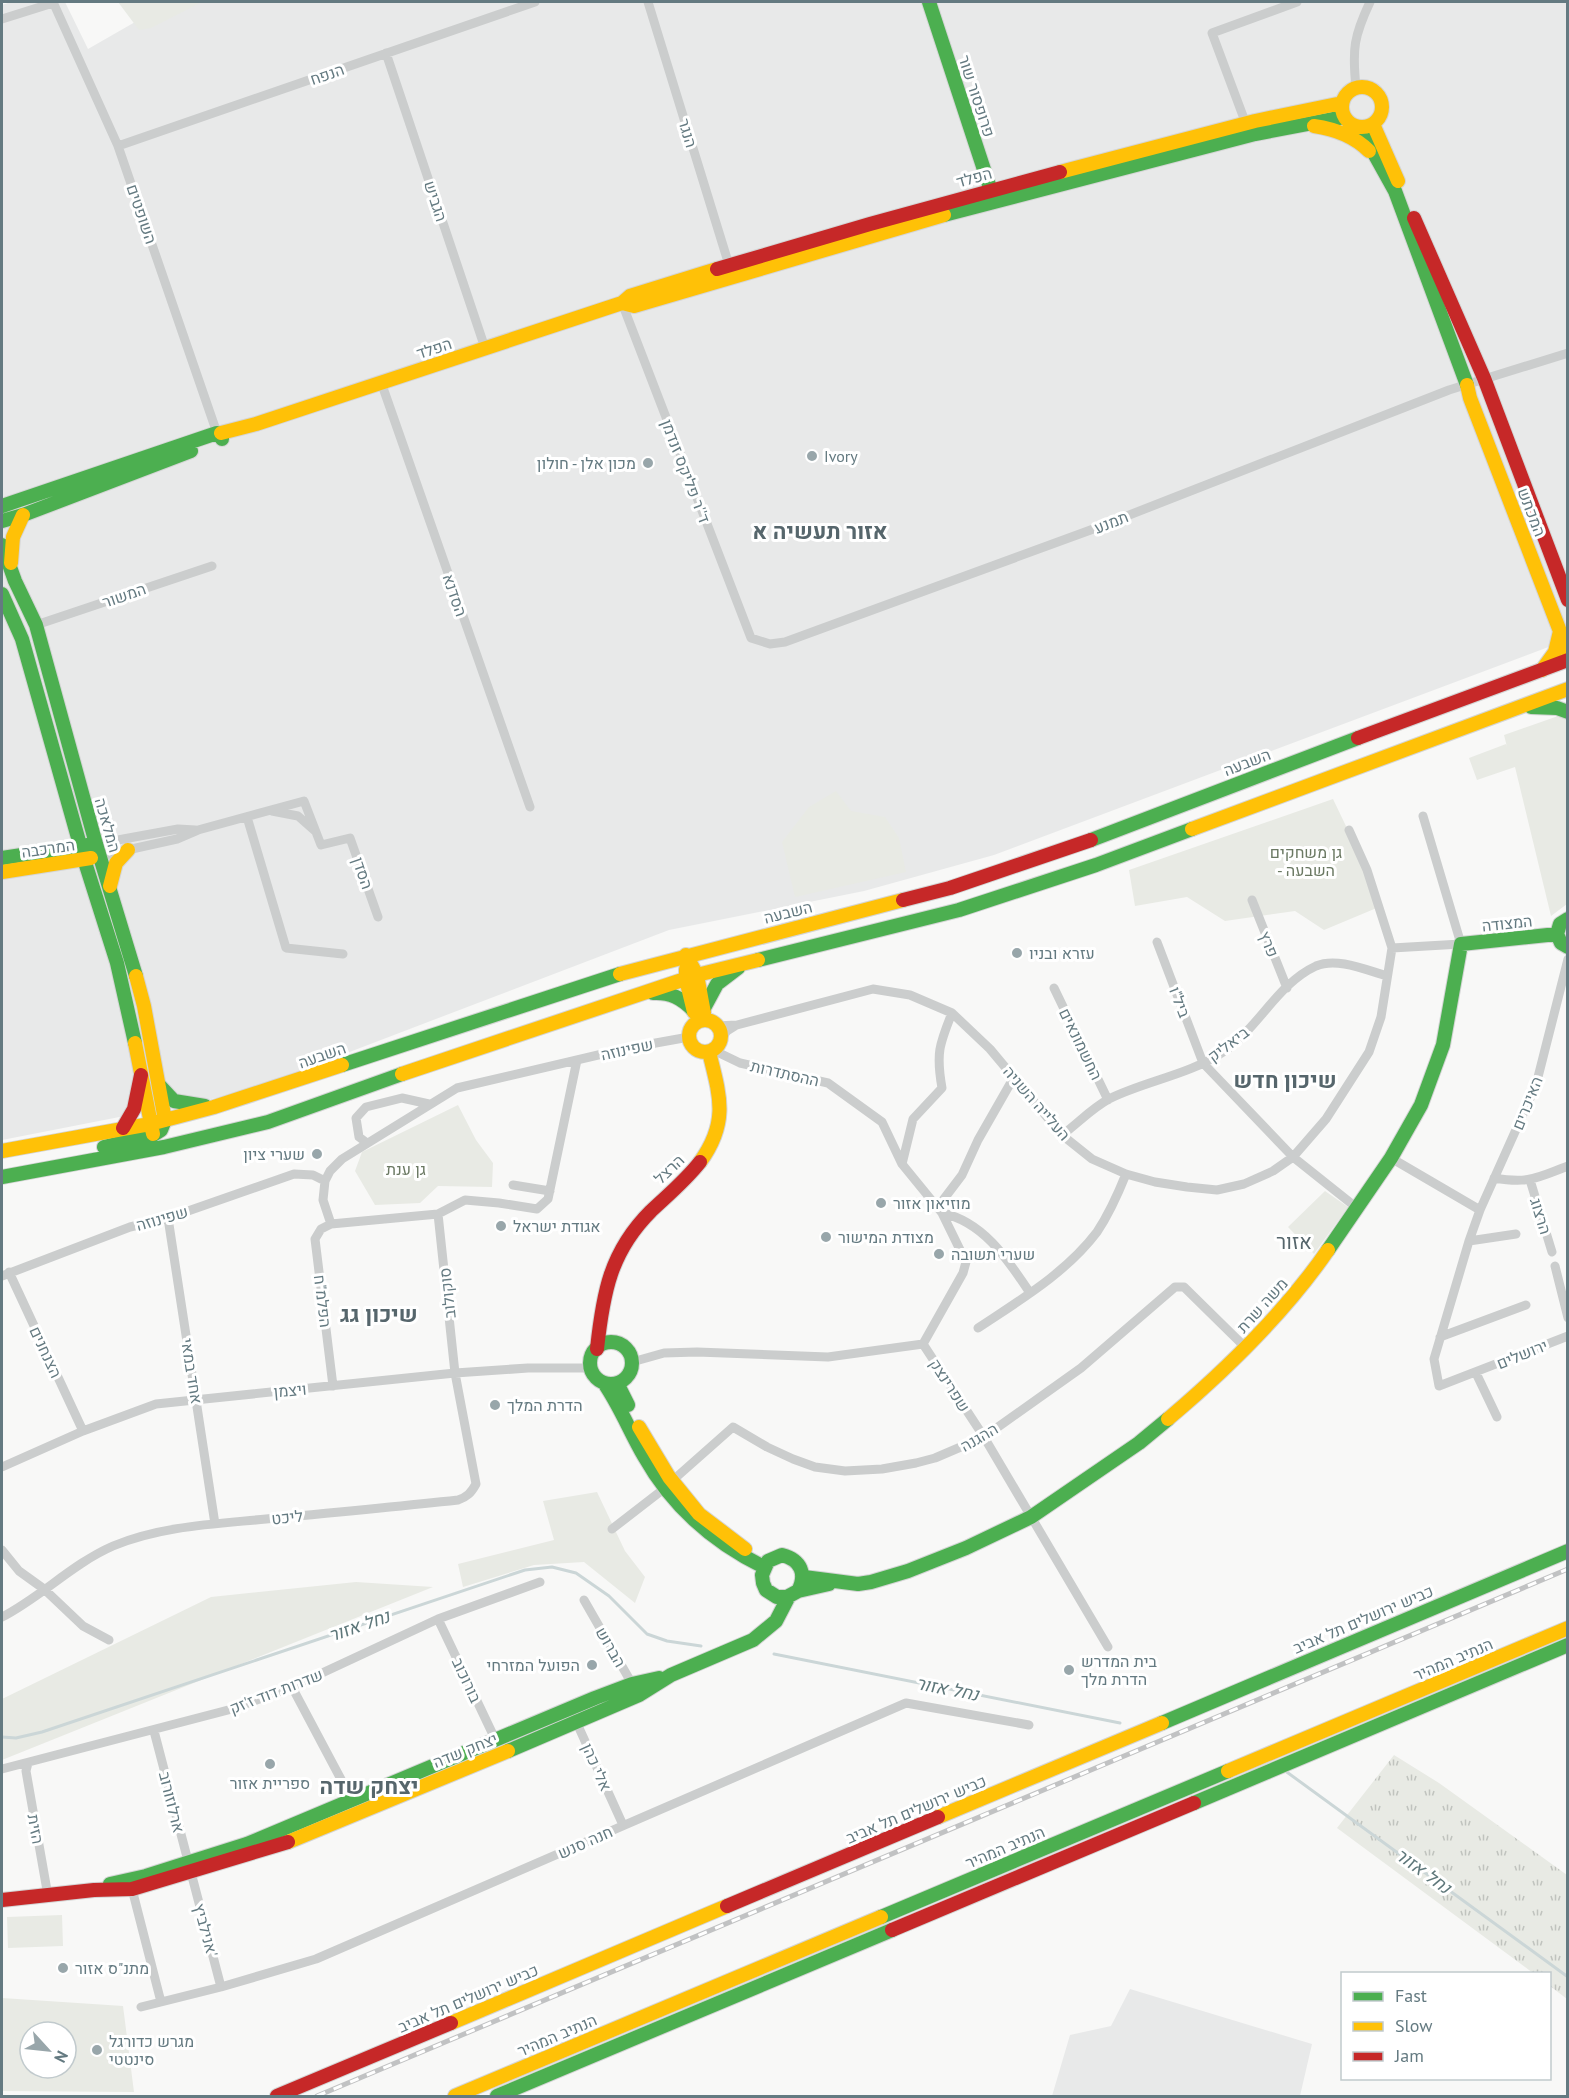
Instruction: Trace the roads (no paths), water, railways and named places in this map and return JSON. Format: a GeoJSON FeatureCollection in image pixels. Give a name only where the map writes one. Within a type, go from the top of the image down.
{"type":"FeatureCollection","features":[{"type":"Feature","properties":{"kind":"main road","name":"פרופסור שור"},"geometry":{"type":"LineString","coordinates":[[928,2],[993,195]]}},
{"type":"Feature","properties":{"kind":"main road"},"geometry":{"type":"LineString","coordinates":[[1356,87],[1372,89],[1381,99],[1382,113],[1367,126],[1348,122],[1343,110],[1347,93],[1356,87]]}},
{"type":"Feature","properties":{"kind":"main road","name":"הפלד"},"geometry":{"type":"LineString","coordinates":[[622,303],[634,306],[993,195],[1300,125],[1343,110]]}},
{"type":"Feature","properties":{"kind":"main road","name":"הפלד"},"geometry":{"type":"LineString","coordinates":[[2,506],[622,303],[630,296],[729,265],[993,195],[1246,124],[1343,110]]}},
{"type":"Feature","properties":{"kind":"main road"},"geometry":{"type":"LineString","coordinates":[[1300,125],[1324,127],[1350,136],[1364,144],[1376,159]]}},
{"type":"Feature","properties":{"kind":"main road","name":"המכתש"},"geometry":{"type":"LineString","coordinates":[[1367,126],[1376,159],[1395,190],[1467,383],[1470,398],[1568,652]]}},
{"type":"Feature","properties":{"kind":"main road","name":"המכתש"},"geometry":{"type":"LineString","coordinates":[[1367,126],[1484,378],[1568,600]]}},
{"type":"Feature","properties":{"kind":"main road","name":"הפלד"},"geometry":{"type":"LineString","coordinates":[[2,521],[172,460],[219,436]]}},
{"type":"Feature","properties":{"kind":"main road"},"geometry":{"type":"LineString","coordinates":[[11,568],[13,537],[23,515]]}},
{"type":"Feature","properties":{"kind":"main road","name":"המלאכה"},"geometry":{"type":"LineString","coordinates":[[2,545],[15,581],[36,624],[98,850],[141,995],[165,1120]]}},
{"type":"Feature","properties":{"kind":"main road","name":"המלאכה"},"geometry":{"type":"LineString","coordinates":[[2,594],[22,639],[82,853],[117,963],[152,1129]]}},
{"type":"Feature","properties":{"kind":"main road"},"geometry":{"type":"LineString","coordinates":[[1542,670],[1555,653],[1560,631]]}},
{"type":"Feature","properties":{"kind":"main road","name":"השבעה"},"geometry":{"type":"LineString","coordinates":[[2,1151],[123,1128],[152,1129],[165,1120],[214,1107],[591,982],[961,884],[1080,844],[1568,660]]}},
{"type":"Feature","properties":{"kind":"main road"},"geometry":{"type":"LineString","coordinates":[[5,1176],[164,1147],[268,1122],[353,1090],[692,977],[959,910],[1096,865],[1568,689]]}},
{"type":"Feature","properties":{"kind":"main road"},"geometry":{"type":"LineString","coordinates":[[1512,709],[1545,707],[1568,712]]}},
{"type":"Feature","properties":{"kind":"main road"},"geometry":{"type":"LineString","coordinates":[[56,850],[66,842],[73,818]]}},
{"type":"Feature","properties":{"kind":"main road","name":"המרכבה"},"geometry":{"type":"LineString","coordinates":[[2,858],[56,850],[82,853]]}},
{"type":"Feature","properties":{"kind":"main road","name":"המרכבה"},"geometry":{"type":"LineString","coordinates":[[2,872],[48,864],[98,850]]}},
{"type":"Feature","properties":{"kind":"main road"},"geometry":{"type":"LineString","coordinates":[[110,888],[116,863],[128,850]]}},
{"type":"Feature","properties":{"kind":"main road"},"geometry":{"type":"LineString","coordinates":[[48,864],[68,869],[91,879]]}},
{"type":"Feature","properties":{"kind":"main road"},"geometry":{"type":"LineString","coordinates":[[1568,919],[1560,924],[1557,933],[1561,943],[1568,947]]}},
{"type":"Feature","properties":{"kind":"main road","name":"המצודה"},"geometry":{"type":"LineString","coordinates":[[1461,944],[1557,933]]}},
{"type":"Feature","properties":{"kind":"main road","name":"משה שרת"},"geometry":{"type":"LineString","coordinates":[[804,1577],[858,1584],[871,1582],[908,1571],[966,1548],[1031,1517],[1139,1443],[1246,1348],[1309,1277],[1391,1158],[1421,1105],[1443,1045],[1461,944]]}},
{"type":"Feature","properties":{"kind":"main road"},"geometry":{"type":"LineString","coordinates":[[686,955],[703,1018]]}},
{"type":"Feature","properties":{"kind":"main road"},"geometry":{"type":"LineString","coordinates":[[623,999],[659,993],[669,994],[683,1000],[703,1018],[720,1035],[714,1047],[695,1049],[689,1037],[691,1029],[703,1018],[712,991],[723,978],[753,960]]}},
{"type":"Feature","properties":{"kind":"main road","name":"הרצל"},"geometry":{"type":"LineString","coordinates":[[603,1346],[602,1298],[611,1269],[626,1239],[658,1203],[702,1161],[715,1136],[720,1117],[714,1047]]}},
{"type":"Feature","properties":{"kind":"main road"},"geometry":{"type":"LineString","coordinates":[[123,1128],[134,1109],[141,1075]]}},
{"type":"Feature","properties":{"kind":"main road"},"geometry":{"type":"LineString","coordinates":[[160,1086],[174,1101],[214,1107]]}},
{"type":"Feature","properties":{"kind":"main road"},"geometry":{"type":"LineString","coordinates":[[5,1176],[152,1129],[157,1142],[164,1147]]}},
{"type":"Feature","properties":{"kind":"main road"},"geometry":{"type":"LineString","coordinates":[[615,1343],[627,1350],[632,1362],[628,1375],[611,1383],[598,1379],[590,1368],[593,1354],[603,1346],[615,1343]]}},
{"type":"Feature","properties":{"kind":"main road"},"geometry":{"type":"LineString","coordinates":[[611,1383],[614,1397],[650,1467],[699,1514],[766,1564]]}},
{"type":"Feature","properties":{"kind":"main road","name":"כביש ירושלים תל אביב"},"geometry":{"type":"LineString","coordinates":[[277,2097],[1568,1551]]}},
{"type":"Feature","properties":{"kind":"main road"},"geometry":{"type":"LineString","coordinates":[[782,1555],[790,1556],[801,1566],[804,1577],[788,1595],[766,1590],[763,1583],[766,1564],[782,1555]]}},
{"type":"Feature","properties":{"kind":"main road","name":"משה שרת"},"geometry":{"type":"LineString","coordinates":[[788,1595],[840,1582]]}},
{"type":"Feature","properties":{"kind":"main road","name":"יצחק שדה"},"geometry":{"type":"LineString","coordinates":[[94,1890],[114,1882],[189,1868],[291,1841],[577,1722],[635,1690],[753,1640],[776,1622],[788,1595]]}},
{"type":"Feature","properties":{"kind":"main road","name":"הנתיב המהיר"},"geometry":{"type":"LineString","coordinates":[[455,2097],[1568,1628]]}},
{"type":"Feature","properties":{"kind":"main road"},"geometry":{"type":"LineString","coordinates":[[497,2097],[1568,1645]]}},
{"type":"Feature","properties":{"kind":"main road","name":"יצחק שדה"},"geometry":{"type":"LineString","coordinates":[[2,1900],[94,1890],[132,1889],[189,1868],[570,1709],[635,1690]]}},
{"type":"Feature","properties":{"kind":"street"},"geometry":{"type":"LineString","coordinates":[[2,19],[53,2]]}},
{"type":"Feature","properties":{"kind":"street","name":"השופטים"},"geometry":{"type":"LineString","coordinates":[[53,2],[118,146],[219,436]]}},
{"type":"Feature","properties":{"kind":"street","name":"הנפח"},"geometry":{"type":"LineString","coordinates":[[118,146],[535,2]]}},
{"type":"Feature","properties":{"kind":"street","name":"הנגר"},"geometry":{"type":"LineString","coordinates":[[648,2],[729,265]]}},
{"type":"Feature","properties":{"kind":"street"},"geometry":{"type":"LineString","coordinates":[[1246,124],[1212,33],[1297,2]]}},
{"type":"Feature","properties":{"kind":"street"},"geometry":{"type":"LineString","coordinates":[[1356,87],[1354,45],[1358,27],[1370,2]]}},
{"type":"Feature","properties":{"kind":"street","name":"הגביש"},"geometry":{"type":"LineString","coordinates":[[386,53],[485,348]]}},
{"type":"Feature","properties":{"kind":"street","name":"ד''ר פליקס זנדמן"},"geometry":{"type":"LineString","coordinates":[[622,303],[751,638]]}},
{"type":"Feature","properties":{"kind":"street"},"geometry":{"type":"LineString","coordinates":[[1467,383],[1568,353]]}},
{"type":"Feature","properties":{"kind":"street","name":"הסדנא"},"geometry":{"type":"LineString","coordinates":[[381,382],[530,807]]}},
{"type":"Feature","properties":{"kind":"street","name":"תמנע"},"geometry":{"type":"LineString","coordinates":[[751,638],[770,644],[785,642],[1096,528],[1467,383]]}},
{"type":"Feature","properties":{"kind":"street","name":"המשור"},"geometry":{"type":"LineString","coordinates":[[36,624],[212,566]]}},
{"type":"Feature","properties":{"kind":"street","name":"הסדן"},"geometry":{"type":"LineString","coordinates":[[98,850],[128,850],[177,839],[198,830],[304,801],[321,845],[350,838],[378,917]]}},
{"type":"Feature","properties":{"kind":"street","name":"הסדן"},"geometry":{"type":"LineString","coordinates":[[269,810],[298,816],[316,832]]}},
{"type":"Feature","properties":{"kind":"street","name":"משה שרת"},"geometry":{"type":"LineString","coordinates":[[1423,816],[1461,944]]}},
{"type":"Feature","properties":{"kind":"street"},"geometry":{"type":"LineString","coordinates":[[247,817],[286,948],[343,954]]}},
{"type":"Feature","properties":{"kind":"street","name":"הסדן"},"geometry":{"type":"LineString","coordinates":[[98,850],[178,829],[198,830]]}},
{"type":"Feature","properties":{"kind":"street"},"geometry":{"type":"LineString","coordinates":[[1349,830],[1367,870],[1392,948],[1461,944]]}},
{"type":"Feature","properties":{"kind":"street","name":"פרץ"},"geometry":{"type":"LineString","coordinates":[[1252,900],[1287,988]]}},
{"type":"Feature","properties":{"kind":"street","name":"ביל\"ו"},"geometry":{"type":"LineString","coordinates":[[1157,942],[1203,1063]]}},
{"type":"Feature","properties":{"kind":"street","name":"העלייה השניה"},"geometry":{"type":"LineString","coordinates":[[714,1047],[727,1031],[737,1025],[873,989],[910,994],[952,1013],[990,1049],[1062,1135],[1092,1159],[1126,1174],[1155,1182],[1217,1190],[1244,1184],[1273,1171],[1293,1157],[1326,1119],[1369,1052],[1381,1017],[1392,948]]}},
{"type":"Feature","properties":{"kind":"street","name":"האיכרים"},"geometry":{"type":"LineString","coordinates":[[1439,1386],[1434,1359],[1469,1241],[1480,1210],[1536,1085],[1568,959]]}},
{"type":"Feature","properties":{"kind":"street","name":"ביאליק"},"geometry":{"type":"LineString","coordinates":[[1062,1135],[1108,1100],[1203,1063],[1222,1053],[1245,1035],[1300,975],[1318,965],[1335,962],[1387,976]]}},
{"type":"Feature","properties":{"kind":"street","name":"החשמונאים"},"geometry":{"type":"LineString","coordinates":[[1054,988],[1108,1100]]}},
{"type":"Feature","properties":{"kind":"street"},"geometry":{"type":"LineString","coordinates":[[902,1164],[913,1119],[942,1088],[938,1064],[940,1044],[952,1013]]}},
{"type":"Feature","properties":{"kind":"street","name":"העלייה השניה"},"geometry":{"type":"LineString","coordinates":[[703,1018],[737,1025]]}},
{"type":"Feature","properties":{"kind":"street","name":"שפינוזה"},"geometry":{"type":"LineString","coordinates":[[5,1274],[130,1227],[168,1218],[294,1174],[313,1175],[325,1181],[342,1160],[457,1088],[689,1037]]}},
{"type":"Feature","properties":{"kind":"street","name":"ההסתדרות"},"geometry":{"type":"LineString","coordinates":[[714,1047],[740,1063],[828,1083],[882,1122],[902,1164],[940,1211],[966,1262],[963,1274],[923,1344]]}},
{"type":"Feature","properties":{"kind":"street"},"geometry":{"type":"LineString","coordinates":[[325,1181],[323,1200],[331,1224],[438,1214],[465,1200],[537,1209],[548,1199],[577,1060]]}},
{"type":"Feature","properties":{"kind":"street"},"geometry":{"type":"LineString","coordinates":[[1203,1063],[1293,1157],[1357,1208]]}},
{"type":"Feature","properties":{"kind":"street"},"geometry":{"type":"LineString","coordinates":[[940,1211],[962,1175],[978,1140],[1014,1077]]}},
{"type":"Feature","properties":{"kind":"street"},"geometry":{"type":"LineString","coordinates":[[367,1143],[359,1137],[356,1118],[366,1107],[402,1098],[429,1104]]}},
{"type":"Feature","properties":{"kind":"street"},"geometry":{"type":"LineString","coordinates":[[1391,1158],[1480,1210]]}},
{"type":"Feature","properties":{"kind":"street","name":"הרצוג"},"geometry":{"type":"LineString","coordinates":[[1494,1179],[1516,1182],[1530,1180],[1568,1166]]}},
{"type":"Feature","properties":{"kind":"street"},"geometry":{"type":"LineString","coordinates":[[978,1328],[1055,1274],[1087,1244],[1114,1202],[1126,1174]]}},
{"type":"Feature","properties":{"kind":"street","name":"הרצוג"},"geometry":{"type":"LineString","coordinates":[[1530,1180],[1552,1252]]}},
{"type":"Feature","properties":{"kind":"street"},"geometry":{"type":"LineString","coordinates":[[513,1185],[550,1191]]}},
{"type":"Feature","properties":{"kind":"street","name":"ההסתדרות"},"geometry":{"type":"LineString","coordinates":[[940,1211],[958,1217],[1005,1255],[1030,1293]]}},
{"type":"Feature","properties":{"kind":"street","name":"סוקולוב"},"geometry":{"type":"LineString","coordinates":[[438,1214],[455,1373]]}},
{"type":"Feature","properties":{"kind":"street","name":"אחד במאי"},"geometry":{"type":"LineString","coordinates":[[168,1218],[215,1524]]}},
{"type":"Feature","properties":{"kind":"street","name":"הפלמ\"ח"},"geometry":{"type":"LineString","coordinates":[[331,1224],[321,1229],[315,1239],[333,1386]]}},
{"type":"Feature","properties":{"kind":"street"},"geometry":{"type":"LineString","coordinates":[[1469,1241],[1516,1234]]}},
{"type":"Feature","properties":{"kind":"street"},"geometry":{"type":"LineString","coordinates":[[1555,1266],[1568,1318]]}},
{"type":"Feature","properties":{"kind":"street","name":"הצנחנים"},"geometry":{"type":"LineString","coordinates":[[5,1274],[83,1431]]}},
{"type":"Feature","properties":{"kind":"street","name":"ההגנה"},"geometry":{"type":"LineString","coordinates":[[612,1529],[668,1485],[734,1427],[766,1447],[792,1459],[815,1467],[845,1471],[882,1469],[916,1463],[956,1450],[984,1437],[1081,1368],[1175,1287],[1184,1287],[1246,1348]]}},
{"type":"Feature","properties":{"kind":"street"},"geometry":{"type":"LineString","coordinates":[[1440,1337],[1526,1305]]}},
{"type":"Feature","properties":{"kind":"street","name":"ירושלים"},"geometry":{"type":"LineString","coordinates":[[1439,1386],[1568,1336]]}},
{"type":"Feature","properties":{"kind":"street","name":"שפרינצק"},"geometry":{"type":"LineString","coordinates":[[632,1362],[664,1353],[697,1352],[828,1357],[923,1344],[984,1437],[1108,1647]]}},
{"type":"Feature","properties":{"kind":"street","name":"ויצמן"},"geometry":{"type":"LineString","coordinates":[[2,1467],[83,1431],[156,1404],[455,1373],[528,1368],[590,1368]]}},
{"type":"Feature","properties":{"kind":"street","name":"ליכט"},"geometry":{"type":"LineString","coordinates":[[2,1617],[18,1609],[71,1569],[112,1546],[152,1532],[465,1498],[476,1484],[455,1373]]}},
{"type":"Feature","properties":{"kind":"street","name":"ירושלים"},"geometry":{"type":"LineString","coordinates":[[1476,1373],[1497,1417]]}},
{"type":"Feature","properties":{"kind":"street"},"geometry":{"type":"LineString","coordinates":[[2,1550],[19,1571],[44,1589],[83,1626],[109,1640]]}},
{"type":"Feature","properties":{"kind":"street","name":"שדרות דוד ז'זק"},"geometry":{"type":"LineString","coordinates":[[2,1768],[154,1731],[232,1709],[292,1687],[438,1619],[540,1582]]}},
{"type":"Feature","properties":{"kind":"street","name":"הברוש"},"geometry":{"type":"LineString","coordinates":[[584,1600],[635,1690]]}},
{"type":"Feature","properties":{"kind":"street","name":"בורוכוב"},"geometry":{"type":"LineString","coordinates":[[438,1619],[496,1741]]}},
{"type":"Feature","properties":{"kind":"street"},"geometry":{"type":"LineString","coordinates":[[292,1687],[352,1800]]}},
{"type":"Feature","properties":{"kind":"street","name":"חנה סנש"},"geometry":{"type":"LineString","coordinates":[[141,2007],[221,1987],[316,1959],[906,1703],[1029,1725]]}},
{"type":"Feature","properties":{"kind":"street","name":"אלי כהן"},"geometry":{"type":"LineString","coordinates":[[570,1709],[623,1825]]}},
{"type":"Feature","properties":{"kind":"street","name":"ארלוזורוב"},"geometry":{"type":"LineString","coordinates":[[154,1731],[189,1868]]}},
{"type":"Feature","properties":{"kind":"street","name":"הזית"},"geometry":{"type":"LineString","coordinates":[[28,1763],[26,1772],[48,1896]]}},
{"type":"Feature","properties":{"kind":"street","name":"אנילביץ'"},"geometry":{"type":"LineString","coordinates":[[189,1868],[221,1987]]}},
{"type":"Feature","properties":{"kind":"street"},"geometry":{"type":"LineString","coordinates":[[132,1889],[161,2002]]}},
{"type":"Feature","properties":{"kind":"waterway","name":"נחל אזור"},"geometry":{"type":"LineString","coordinates":[[2,1737],[16,1738],[42,1732],[525,1570],[552,1567],[576,1573],[609,1596],[647,1634],[667,1641],[701,1646]]}},
{"type":"Feature","properties":{"kind":"waterway","name":"נחל אזור"},"geometry":{"type":"LineString","coordinates":[[774,1654],[1120,1723]]}},
{"type":"Feature","properties":{"kind":"waterway","name":"נחל אזור"},"geometry":{"type":"LineString","coordinates":[[1284,1770],[1568,1977]]}},
{"type":"Feature","properties":{"kind":"railway"},"geometry":{"type":"LineString","coordinates":[[317,2096],[1568,1569]]}},
{"type":"Feature","properties":{"kind":"place","name":"Ivory"},"geometry":{"type":"Point","coordinates":[812,456]}},
{"type":"Feature","properties":{"kind":"place","name":"מכון אלן - חולון"},"geometry":{"type":"Point","coordinates":[648,463]}},
{"type":"Feature","properties":{"kind":"place","name":"עזרא ובניו"},"geometry":{"type":"Point","coordinates":[1017,953]}},
{"type":"Feature","properties":{"kind":"place","name":"שערי ציון"},"geometry":{"type":"Point","coordinates":[317,1154]}},
{"type":"Feature","properties":{"kind":"place","name":"מוזיאון אזור"},"geometry":{"type":"Point","coordinates":[881,1203]}},
{"type":"Feature","properties":{"kind":"place","name":"אגודת ישראל"},"geometry":{"type":"Point","coordinates":[501,1226]}},
{"type":"Feature","properties":{"kind":"place","name":"מצודת המישור"},"geometry":{"type":"Point","coordinates":[826,1237]}},
{"type":"Feature","properties":{"kind":"place","name":"שערי תשובה"},"geometry":{"type":"Point","coordinates":[939,1254]}},
{"type":"Feature","properties":{"kind":"place","name":"הדרת המלך"},"geometry":{"type":"Point","coordinates":[495,1405]}},
{"type":"Feature","properties":{"kind":"place","name":"הפועל המזרחי"},"geometry":{"type":"Point","coordinates":[592,1665]}},
{"type":"Feature","properties":{"kind":"place","name":"בית המדרש הדרת מלך"},"geometry":{"type":"Point","coordinates":[1069,1670]}},
{"type":"Feature","properties":{"kind":"place","name":"ספריית אזור"},"geometry":{"type":"Point","coordinates":[270,1764]}},
{"type":"Feature","properties":{"kind":"place","name":"מתנ\"ס אזור"},"geometry":{"type":"Point","coordinates":[63,1968]}},
{"type":"Feature","properties":{"kind":"place","name":"מגרש כדורגל סינטטי"},"geometry":{"type":"Point","coordinates":[97,2050]}},
{"type":"Feature","properties":{"kind":"district","name":"אזור תעשיה א"},"geometry":{"type":"Point","coordinates":[820,531]}},
{"type":"Feature","properties":{"kind":"district","name":"שיכון חדש"},"geometry":{"type":"Point","coordinates":[1285,1080]}},
{"type":"Feature","properties":{"kind":"district","name":"אזור"},"geometry":{"type":"Point","coordinates":[1294,1242]}},
{"type":"Feature","properties":{"kind":"district","name":"שיכון גג"},"geometry":{"type":"Point","coordinates":[379,1314]}},
{"type":"Feature","properties":{"kind":"district","name":"יצחק שדה"},"geometry":{"type":"Point","coordinates":[369,1786]}},
{"type":"Feature","properties":{"kind":"park label","name":"גן משחקים - השבעה"},"geometry":{"type":"Point","coordinates":[1306,861]}},
{"type":"Feature","properties":{"kind":"park label","name":"גן ענת"},"geometry":{"type":"Point","coordinates":[406,1169]}}]}
